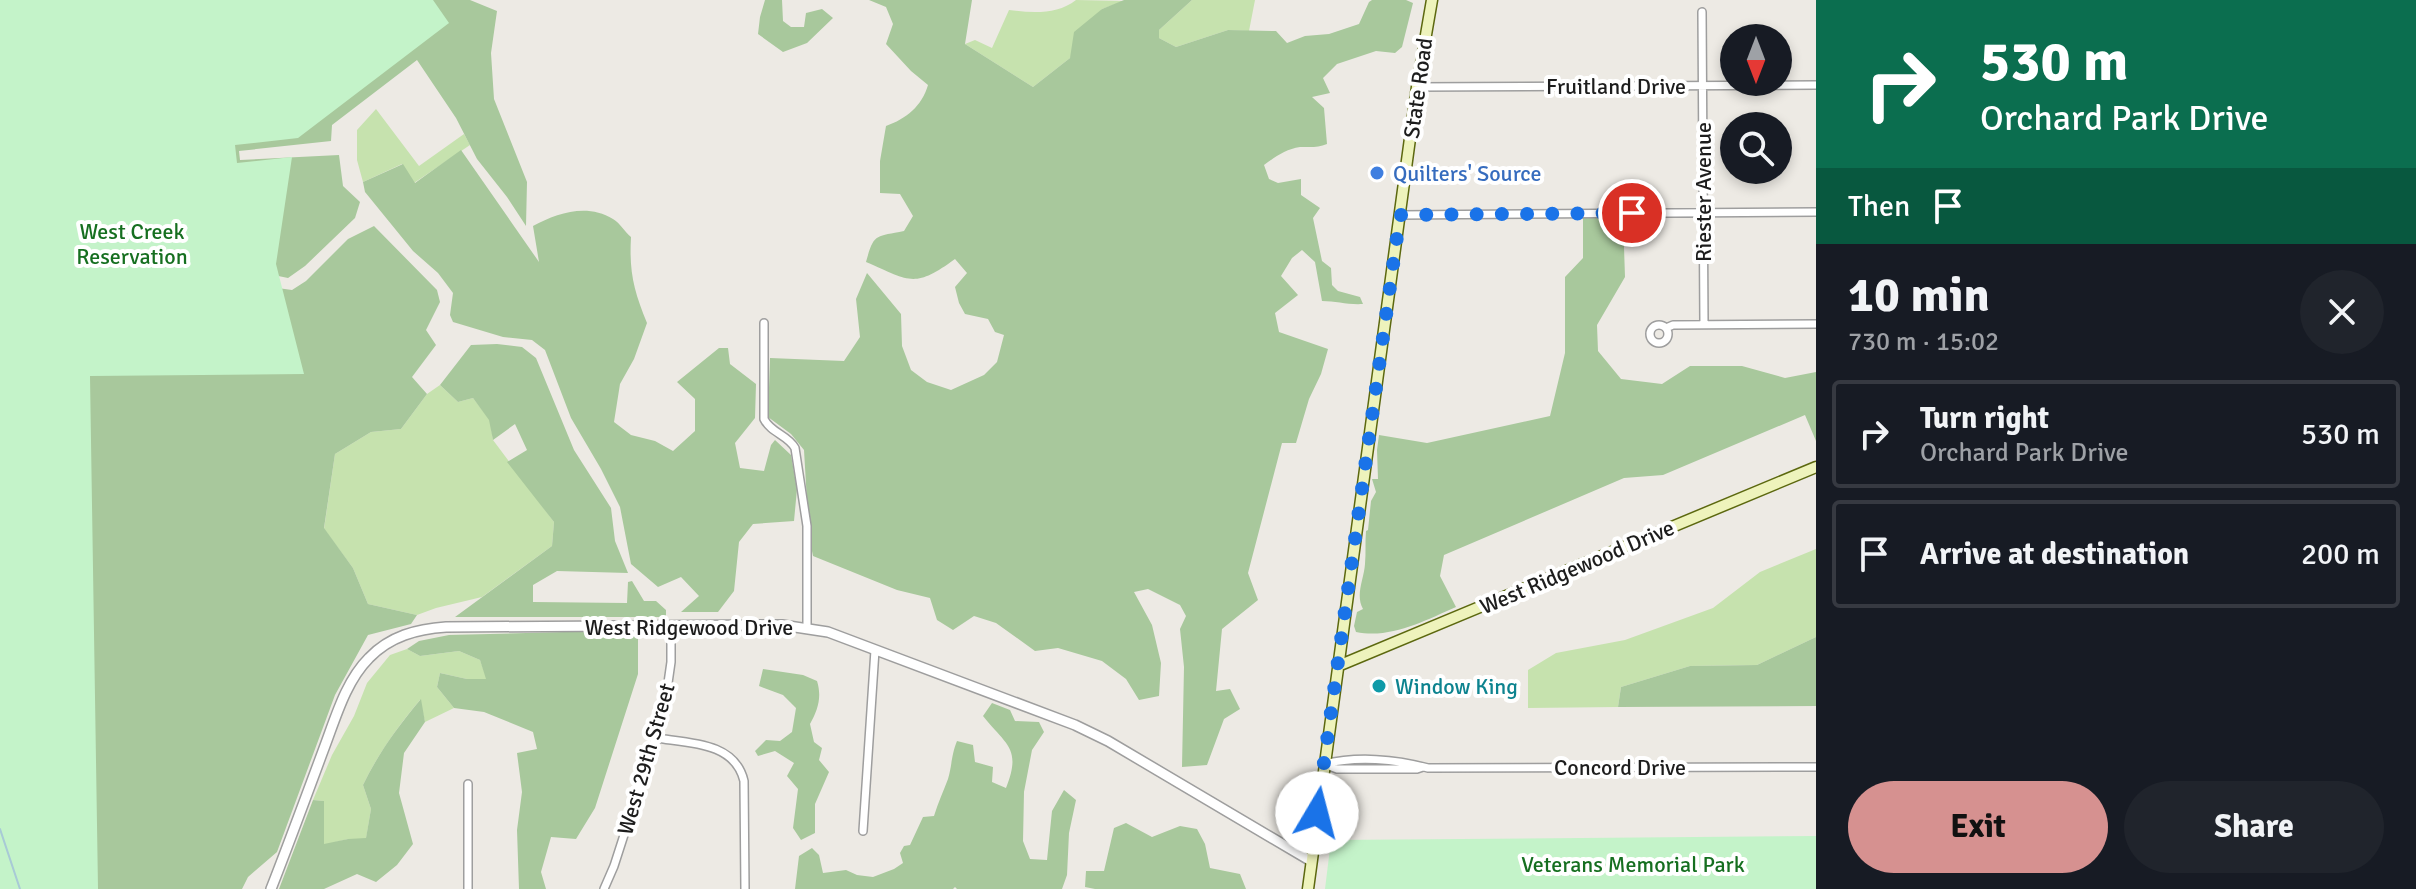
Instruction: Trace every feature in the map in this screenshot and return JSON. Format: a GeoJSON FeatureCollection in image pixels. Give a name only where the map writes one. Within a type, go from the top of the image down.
{"type":"FeatureCollection","features":[{"type":"Feature","properties":{"kind":"main road","name":"State Road"},"geometry":{"type":"LineString","coordinates":[[1308,889],[1417,87],[1432,0]]}},
{"type":"Feature","properties":{"kind":"main road","name":"West Ridgewood Drive"},"geometry":{"type":"LineString","coordinates":[[1338,666],[1816,467]]}},
{"type":"Feature","properties":{"kind":"street","name":"Riester Avenue"},"geometry":{"type":"LineString","coordinates":[[1702,12],[1704,325]]}},
{"type":"Feature","properties":{"kind":"street","name":"Fruitland Drive"},"geometry":{"type":"LineString","coordinates":[[1417,87],[1816,85]]}},
{"type":"Feature","properties":{"kind":"street"},"geometry":{"type":"LineString","coordinates":[[1400,215],[1816,212]]}},
{"type":"Feature","properties":{"kind":"street"},"geometry":{"type":"LineString","coordinates":[[764,323],[764,419],[769,427],[795,448],[805,502],[807,628]]}},
{"type":"Feature","properties":{"kind":"street"},"geometry":{"type":"LineString","coordinates":[[1666,328],[1673,325],[1816,324]]}},
{"type":"Feature","properties":{"kind":"street","name":"West Ridgewood Drive"},"geometry":{"type":"LineString","coordinates":[[271,889],[346,693],[363,665],[387,643],[410,633],[434,628],[782,625],[828,632],[1098,736],[1311,861]]}},
{"type":"Feature","properties":{"kind":"street","name":"West 29th Street"},"geometry":{"type":"LineString","coordinates":[[604,889],[656,738],[669,685],[671,626]]}},
{"type":"Feature","properties":{"kind":"street"},"geometry":{"type":"LineString","coordinates":[[863,831],[875,650]]}},
{"type":"Feature","properties":{"kind":"street"},"geometry":{"type":"LineString","coordinates":[[656,738],[725,752],[742,770],[745,889]]}},
{"type":"Feature","properties":{"kind":"street","name":"Concord Drive"},"geometry":{"type":"LineString","coordinates":[[1324,764],[1337,769],[1816,767]]}},
{"type":"Feature","properties":{"kind":"street"},"geometry":{"type":"LineString","coordinates":[[468,784],[468,889]]}},
{"type":"Feature","properties":{"kind":"green space"},"geometry":{"type":"Polygon","coordinates":[[[0,0],[470,0],[497,11],[491,53],[494,99],[527,182],[526,226],[477,159],[456,118],[417,60],[332,125],[331,141],[239,151],[240,160],[339,155],[343,186],[360,202],[355,218],[305,266],[288,278],[234,267],[0,0]]]}},
{"type":"Feature","properties":{"kind":"green space","name":"West Creek Reservation"},"geometry":{"type":"Polygon","coordinates":[[[0,0],[433,0],[449,23],[298,138],[235,145],[237,163],[292,157],[276,264],[304,374],[90,376],[98,889],[0,889],[0,0]]]}},
{"type":"Feature","properties":{"kind":"green space"},"geometry":{"type":"Polygon","coordinates":[[[765,0],[782,0],[783,21],[791,27],[804,27],[806,13],[822,9],[833,18],[807,43],[783,52],[758,34],[765,0]]]}},
{"type":"Feature","properties":{"kind":"green space"},"geometry":{"type":"Polygon","coordinates":[[[869,0],[972,0],[965,44],[1033,87],[1070,58],[1074,32],[1102,9],[1124,0],[1192,0],[1159,30],[1159,38],[1176,47],[1228,30],[1276,31],[1287,43],[1359,24],[1372,0],[1406,0],[1413,3],[1402,47],[1395,53],[1376,51],[1337,64],[1323,78],[1330,93],[1312,97],[1324,108],[1327,144],[1290,150],[1264,165],[1269,179],[1278,183],[1301,179],[1301,195],[1320,208],[1313,218],[1322,261],[1331,268],[1332,285],[1338,291],[1360,297],[1363,304],[1322,301],[1315,262],[1302,250],[1292,258],[1281,276],[1298,295],[1275,313],[1279,332],[1328,349],[1296,443],[1282,443],[1248,573],[1258,600],[1222,629],[1216,691],[1230,689],[1240,709],[1224,719],[1207,765],[1182,767],[1184,667],[1180,629],[1186,616],[1180,605],[1148,589],[1134,592],[1152,625],[1161,663],[1159,696],[1139,700],[1126,679],[1102,661],[1058,648],[1035,651],[996,623],[974,616],[953,630],[937,620],[930,598],[897,590],[813,556],[804,450],[791,434],[768,417],[770,358],[844,361],[860,337],[856,299],[867,273],[901,314],[902,346],[911,370],[927,382],[951,390],[984,375],[997,362],[1004,335],[995,332],[988,319],[965,314],[955,287],[967,273],[955,259],[930,275],[912,279],[866,262],[877,238],[904,231],[913,216],[900,194],[880,193],[880,161],[886,126],[912,111],[928,85],[886,44],[893,24],[886,7],[869,0]]]}},
{"type":"Feature","properties":{"kind":"green space"},"geometry":{"type":"Polygon","coordinates":[[[1076,0],[1124,1],[1102,9],[1070,58],[1033,87],[965,44],[975,40],[992,48],[1009,10],[1053,11],[1076,0]]]}},
{"type":"Feature","properties":{"kind":"green space"},"geometry":{"type":"Polygon","coordinates":[[[1192,0],[1255,0],[1249,31],[1228,30],[1176,47],[1159,38],[1159,30],[1192,0]]]}},
{"type":"Feature","properties":{"kind":"green space"},"geometry":{"type":"Polygon","coordinates":[[[376,109],[419,166],[464,134],[470,145],[414,183],[402,164],[363,182],[357,160],[357,130],[376,109]]]}},
{"type":"Feature","properties":{"kind":"green space"},"geometry":{"type":"Polygon","coordinates":[[[461,150],[539,262],[533,226],[562,214],[583,211],[603,214],[616,221],[631,237],[633,282],[647,323],[634,359],[620,384],[614,422],[631,435],[655,441],[673,451],[695,431],[695,399],[677,382],[719,348],[728,348],[730,364],[756,384],[755,418],[735,443],[740,468],[764,471],[775,440],[791,455],[797,489],[794,521],[753,524],[739,542],[734,591],[718,612],[681,612],[699,596],[681,577],[658,587],[631,564],[620,507],[571,418],[545,350],[532,340],[503,337],[453,322],[450,315],[453,293],[438,273],[413,251],[365,192],[363,182],[403,164],[415,183],[461,150]]]}},
{"type":"Feature","properties":{"kind":"green space"},"geometry":{"type":"Polygon","coordinates":[[[1623,217],[1625,277],[1597,325],[1598,351],[1621,379],[1662,384],[1690,366],[1742,366],[1785,378],[1816,372],[1816,441],[1805,415],[1663,475],[1624,478],[1444,555],[1440,576],[1456,607],[1395,631],[1356,632],[1357,612],[1363,609],[1360,593],[1366,531],[1371,501],[1376,492],[1372,479],[1378,479],[1379,435],[1427,443],[1550,416],[1565,353],[1565,277],[1583,258],[1583,218],[1623,217]]]}},
{"type":"Feature","properties":{"kind":"green space"},"geometry":{"type":"Polygon","coordinates":[[[374,226],[437,290],[440,302],[426,330],[436,345],[412,377],[427,394],[401,429],[371,432],[335,454],[324,528],[353,568],[368,604],[417,615],[411,624],[368,635],[335,695],[277,852],[248,877],[242,889],[46,889],[0,341],[233,282],[292,290],[306,281],[348,239],[374,226]]]}},
{"type":"Feature","properties":{"kind":"green space"},"geometry":{"type":"Polygon","coordinates":[[[471,345],[522,347],[536,358],[574,450],[611,508],[615,541],[628,573],[557,571],[533,585],[533,602],[627,603],[628,582],[632,581],[644,601],[656,601],[666,610],[666,617],[455,617],[552,546],[554,522],[507,462],[527,450],[515,424],[493,440],[489,420],[473,398],[458,402],[440,385],[471,345]]]}},
{"type":"Feature","properties":{"kind":"green space"},"geometry":{"type":"Polygon","coordinates":[[[440,385],[458,402],[473,398],[490,420],[493,440],[554,522],[552,546],[482,597],[417,615],[368,604],[353,568],[324,529],[335,454],[371,432],[401,429],[427,394],[440,385]]]}},
{"type":"Feature","properties":{"kind":"green space"},"geometry":{"type":"Polygon","coordinates":[[[1816,549],[1816,637],[1757,665],[1690,666],[1621,687],[1618,707],[1528,708],[1528,670],[1556,653],[1625,640],[1713,608],[1760,572],[1816,549]]]}},
{"type":"Feature","properties":{"kind":"green space"},"geometry":{"type":"Polygon","coordinates":[[[638,630],[638,674],[595,808],[576,839],[551,837],[541,872],[546,889],[519,889],[517,830],[522,792],[517,753],[537,749],[533,732],[484,712],[454,708],[437,687],[440,673],[467,679],[486,679],[480,660],[459,651],[420,656],[407,649],[419,641],[449,635],[638,630]]]}},
{"type":"Feature","properties":{"kind":"green space"},"geometry":{"type":"Polygon","coordinates":[[[1816,637],[1816,706],[1618,707],[1621,687],[1690,666],[1757,665],[1816,637]]]}},
{"type":"Feature","properties":{"kind":"green space"},"geometry":{"type":"Polygon","coordinates":[[[407,649],[420,656],[459,651],[480,660],[487,679],[467,679],[440,673],[437,687],[454,708],[425,722],[420,700],[389,741],[363,785],[371,809],[366,839],[348,839],[324,845],[324,801],[313,800],[332,755],[354,716],[367,683],[390,655],[407,649]]]}},
{"type":"Feature","properties":{"kind":"green space"},"geometry":{"type":"Polygon","coordinates":[[[763,669],[803,675],[817,681],[818,703],[810,724],[814,742],[822,748],[819,760],[829,772],[815,804],[815,833],[801,840],[793,828],[798,789],[787,776],[794,763],[775,751],[758,756],[755,751],[766,740],[780,741],[792,732],[796,708],[783,695],[759,686],[763,669]]]}},
{"type":"Feature","properties":{"kind":"green space"},"geometry":{"type":"Polygon","coordinates":[[[421,699],[425,722],[404,753],[399,793],[413,844],[397,865],[376,882],[357,874],[324,889],[279,889],[313,800],[324,801],[324,844],[366,838],[371,809],[363,785],[389,740],[421,699]]]}},
{"type":"Feature","properties":{"kind":"green space"},"geometry":{"type":"Polygon","coordinates":[[[992,703],[1010,710],[1015,721],[1039,722],[1044,732],[1032,750],[1024,792],[1023,841],[1030,859],[1047,860],[1052,811],[1064,790],[1076,800],[1069,833],[1067,875],[1062,889],[795,889],[799,856],[812,848],[819,855],[823,873],[846,870],[873,877],[903,863],[900,853],[904,846],[910,845],[923,817],[934,816],[948,779],[957,741],[973,745],[975,762],[993,767],[992,782],[1006,788],[1011,775],[1012,755],[1005,741],[983,716],[992,703]]]}},
{"type":"Feature","properties":{"kind":"green space"},"geometry":{"type":"Polygon","coordinates":[[[1126,823],[1152,837],[1180,826],[1197,829],[1205,844],[1210,868],[1240,874],[1246,889],[1085,887],[1086,871],[1104,871],[1114,828],[1126,823]]]}},
{"type":"Feature","properties":{"kind":"green space","name":"Veterans Memorial Park"},"geometry":{"type":"Polygon","coordinates":[[[1816,836],[1816,889],[1325,889],[1331,840],[1816,836]]]}},
{"type":"Feature","properties":{"kind":"waterway"},"geometry":{"type":"LineString","coordinates":[[0,829],[20,889]]}},
{"type":"Feature","properties":{"kind":"place","name":"Quilters' Source"},"geometry":{"type":"Point","coordinates":[1377,173]}},
{"type":"Feature","properties":{"kind":"place","name":"Window King"},"geometry":{"type":"Point","coordinates":[1379,686]}},
{"type":"Feature","properties":{"kind":"route"},"geometry":{"type":"LineString","coordinates":[[1317,813],[1400,215],[1632,213]]}}]}
